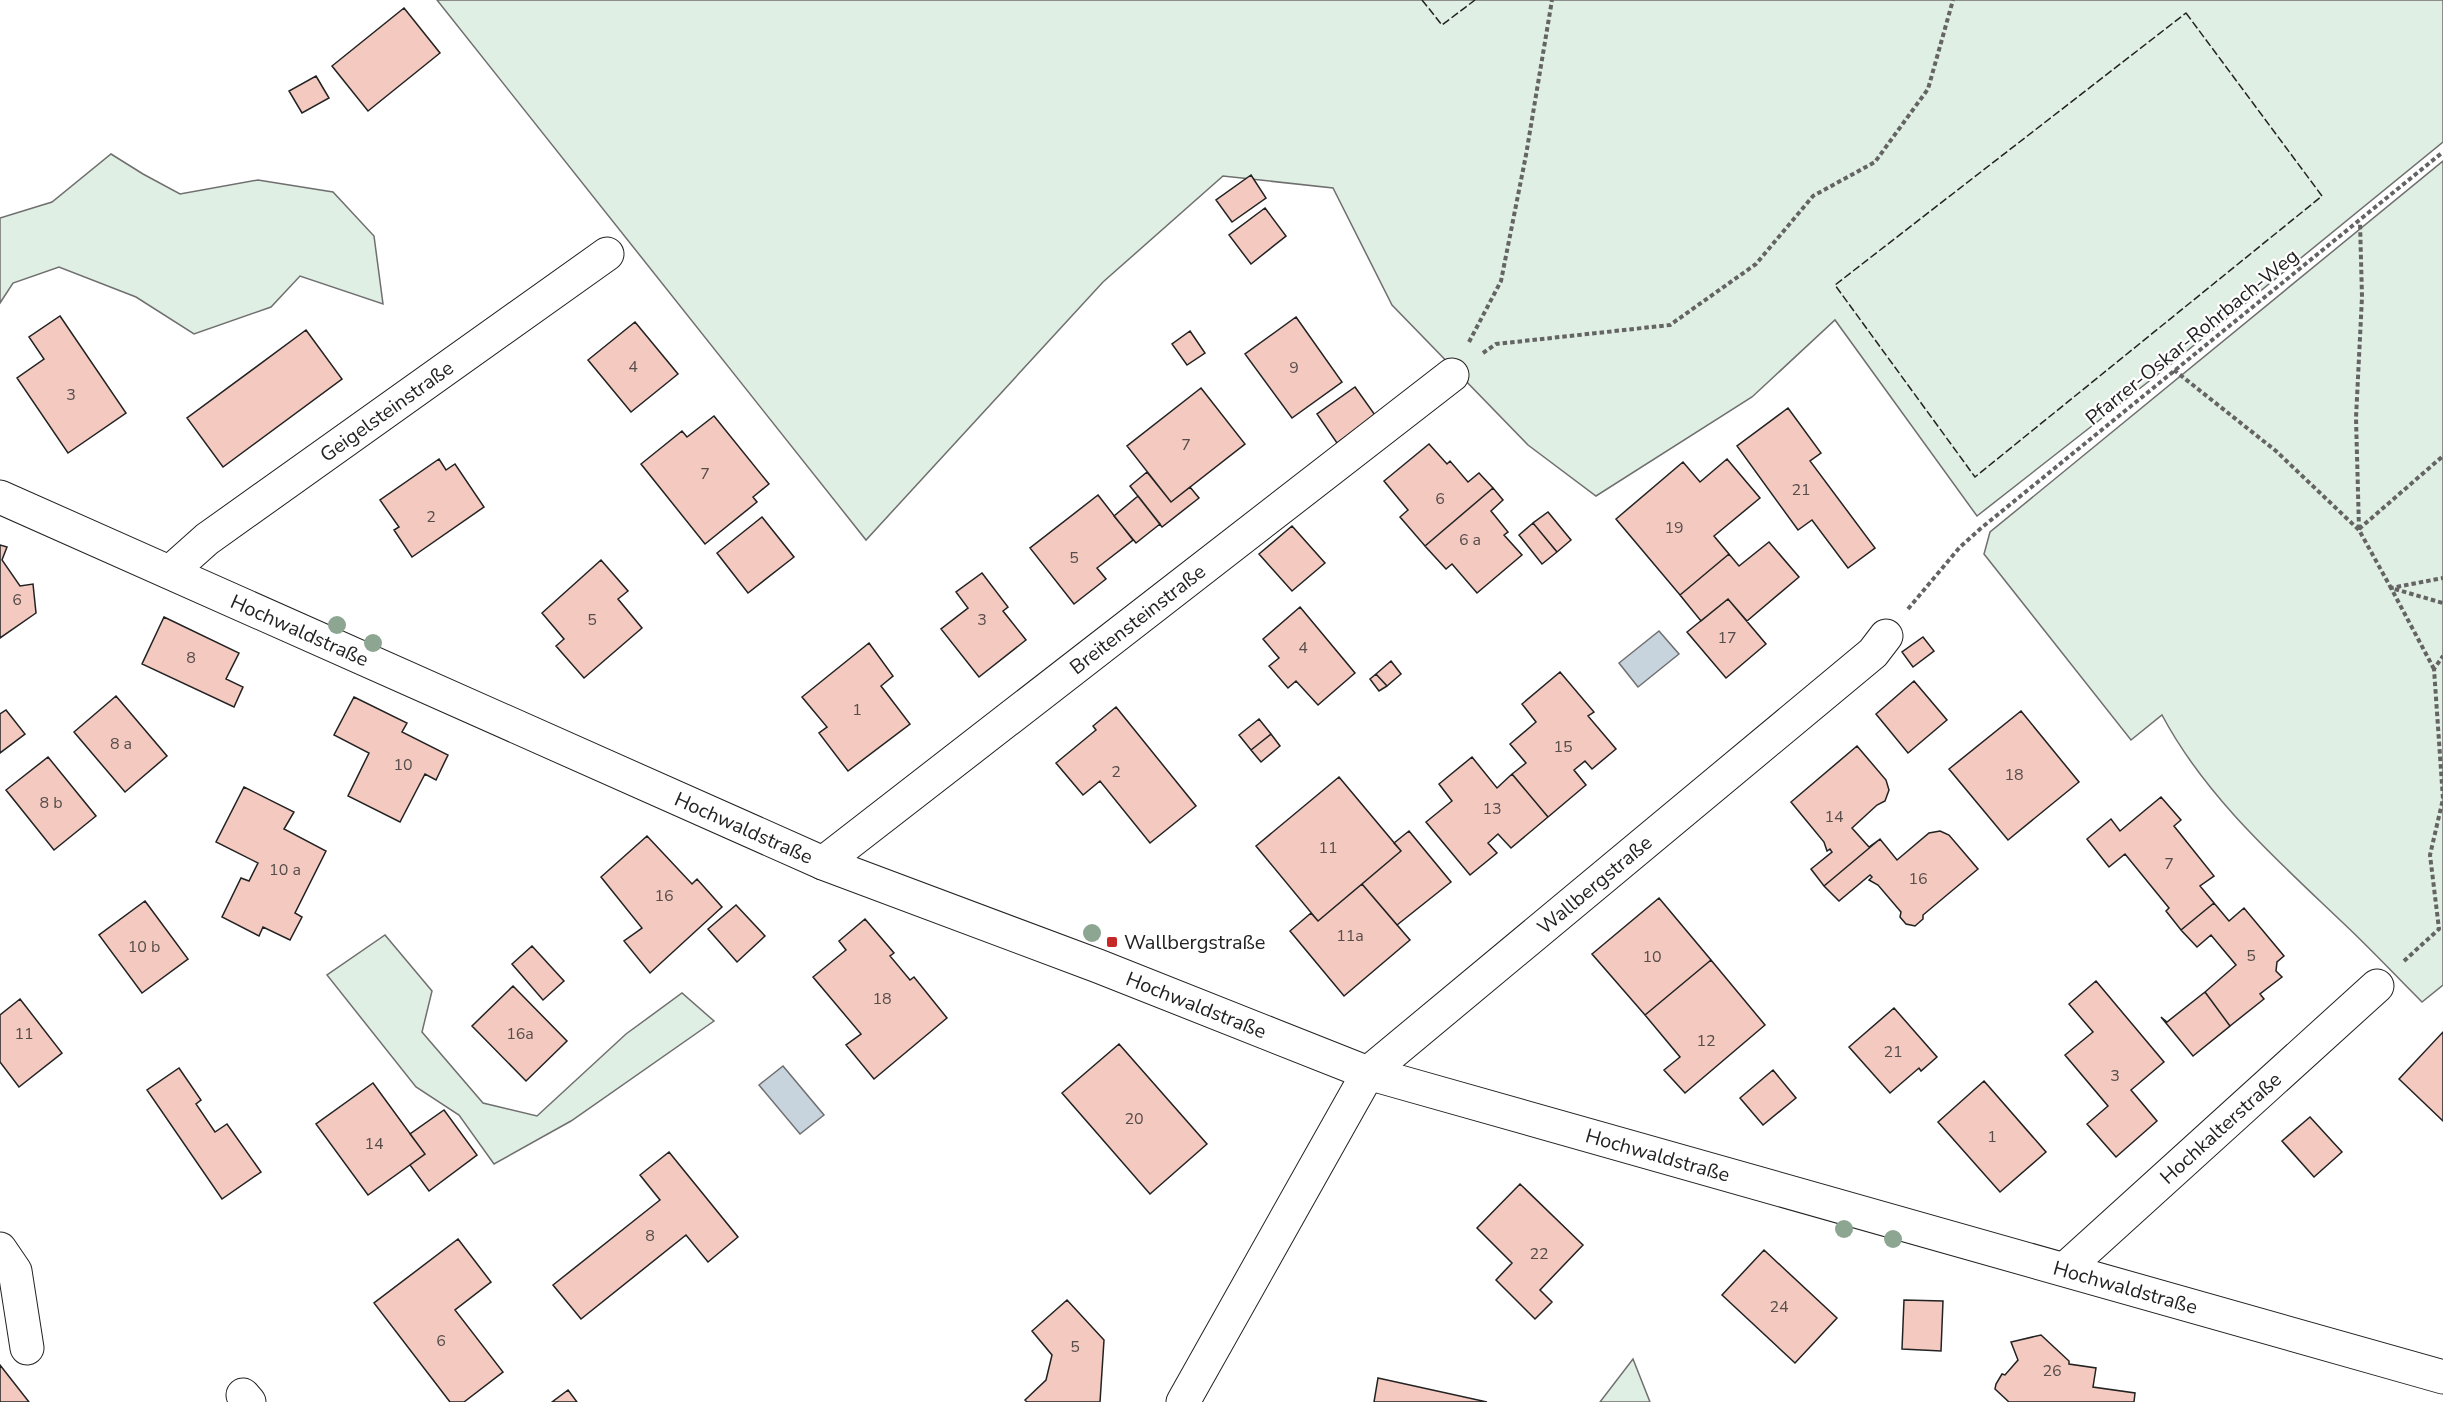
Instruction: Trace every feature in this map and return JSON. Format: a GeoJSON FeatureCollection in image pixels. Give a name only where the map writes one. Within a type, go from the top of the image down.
{"type":"FeatureCollection","features":[{"type":"Feature","properties":{"kind":"street","name":"Geigelsteinstraße"},"geometry":{"type":"LineString","coordinates":[[170,572],[207,539],[607,254]]}},
{"type":"Feature","properties":{"kind":"street","name":"Breitensteinstraße"},"geometry":{"type":"LineString","coordinates":[[823,863],[1452,375]]}},
{"type":"Feature","properties":{"kind":"street","name":"Hochwaldstraße"},"geometry":{"type":"LineString","coordinates":[[0,497],[823,863],[1098,966],[1368,1073],[2443,1377]]}},
{"type":"Feature","properties":{"kind":"street","name":"Wallbergstraße"},"geometry":{"type":"LineString","coordinates":[[1183,1402],[1368,1073],[1873,653],[1886,636]]}},
{"type":"Feature","properties":{"kind":"street","name":"Hochkalterstraße"},"geometry":{"type":"LineString","coordinates":[[2065,1269],[2377,986]]}},
{"type":"Feature","properties":{"kind":"street"},"geometry":{"type":"LineString","coordinates":[[0,1249],[15,1271],[27,1348]]}},
{"type":"Feature","properties":{"kind":"path"},"geometry":{"type":"LineString","coordinates":[[1452,375],[1501,281],[1528,143],[1552,0]]}},
{"type":"Feature","properties":{"kind":"path"},"geometry":{"type":"LineString","coordinates":[[1452,375],[1496,344],[1670,325],[1756,264],[1813,196],[1875,162],[1928,89],[1953,0]]}},
{"type":"Feature","properties":{"kind":"path","name":"Pfarrer-Oskar-Rohrbach-Weg"},"geometry":{"type":"LineString","coordinates":[[1886,636],[1960,547],[2443,152]]}},
{"type":"Feature","properties":{"kind":"path"},"geometry":{"type":"LineString","coordinates":[[2359,530],[2356,418],[2362,297],[2360,221]]}},
{"type":"Feature","properties":{"kind":"path"},"geometry":{"type":"LineString","coordinates":[[2174,370],[2276,451],[2359,530],[2434,669],[2443,800],[2430,855],[2439,929],[2377,986]]}},
{"type":"Feature","properties":{"kind":"path"},"geometry":{"type":"LineString","coordinates":[[2359,530],[2443,456]]}},
{"type":"Feature","properties":{"kind":"path"},"geometry":{"type":"LineString","coordinates":[[2391,588],[2443,578]]}},
{"type":"Feature","properties":{"kind":"path"},"geometry":{"type":"LineString","coordinates":[[2391,588],[2443,603]]}},
{"type":"Feature","properties":{"kind":"path"},"geometry":{"type":"LineString","coordinates":[[2434,669],[2443,656]]}},
{"type":"Feature","properties":{"kind":"green space"},"geometry":{"type":"Polygon","coordinates":[[[437,0],[2443,0],[2443,142],[2171,364],[1977,516],[1835,320],[1752,397],[1596,496],[1528,445],[1392,305],[1333,188],[1223,176],[1103,282],[866,540],[437,0]]]}},
{"type":"Feature","properties":{"kind":"green space"},"geometry":{"type":"Polygon","coordinates":[[[111,154],[180,194],[258,180],[333,192],[374,236],[383,304],[300,276],[271,307],[194,334],[136,297],[59,267],[13,283],[0,303],[0,218],[52,202],[111,154]]]}},
{"type":"Feature","properties":{"kind":"green space"},"geometry":{"type":"Polygon","coordinates":[[[2443,161],[2443,985],[2422,1002],[2243,825],[2199,773],[2179,745],[2162,715],[2131,740],[1984,554],[1990,532],[2443,161]]]}},
{"type":"Feature","properties":{"kind":"green space"},"geometry":{"type":"Polygon","coordinates":[[[385,935],[432,991],[422,1032],[483,1103],[537,1116],[626,1034],[682,993],[714,1021],[571,1121],[494,1164],[459,1115],[416,1087],[327,975],[385,935]]]}},
{"type":"Feature","properties":{"kind":"green space"},"geometry":{"type":"Polygon","coordinates":[[[1633,1359],[1650,1402],[1600,1402],[1633,1359]]]}},
{"type":"Feature","properties":{"kind":"shaded area"},"geometry":{"type":"Polygon","coordinates":[[[1659,631],[1679,654],[1638,687],[1619,663],[1659,631]]]}},
{"type":"Feature","properties":{"kind":"shaded area"},"geometry":{"type":"Polygon","coordinates":[[[783,1066],[824,1115],[800,1134],[759,1085],[783,1066]]]}},
{"type":"Feature","properties":{"kind":"building"},"geometry":{"type":"Polygon","coordinates":[[[404,8],[440,53],[368,111],[332,66],[404,8]]]}},
{"type":"Feature","properties":{"kind":"building"},"geometry":{"type":"Polygon","coordinates":[[[316,76],[329,98],[302,113],[289,91],[316,76]]]}},
{"type":"Feature","properties":{"kind":"building"},"geometry":{"type":"Polygon","coordinates":[[[1251,175],[1266,198],[1232,222],[1216,200],[1251,175]]]}},
{"type":"Feature","properties":{"kind":"building"},"geometry":{"type":"Polygon","coordinates":[[[1265,208],[1286,236],[1251,264],[1229,235],[1265,208]]]}},
{"type":"Feature","properties":{"kind":"building"},"geometry":{"type":"Polygon","coordinates":[[[60,316],[126,413],[68,453],[17,378],[44,359],[29,337],[60,316]]]}},
{"type":"Feature","properties":{"kind":"building"},"geometry":{"type":"Polygon","coordinates":[[[1296,317],[1342,382],[1292,418],[1245,354],[1296,317]]]}},
{"type":"Feature","properties":{"kind":"building"},"geometry":{"type":"Polygon","coordinates":[[[635,322],[678,374],[631,412],[588,360],[635,322]]]}},
{"type":"Feature","properties":{"kind":"building"},"geometry":{"type":"Polygon","coordinates":[[[306,330],[342,379],[223,467],[187,418],[306,330]]]}},
{"type":"Feature","properties":{"kind":"building"},"geometry":{"type":"Polygon","coordinates":[[[1190,331],[1205,353],[1187,365],[1172,344],[1190,331]]]}},
{"type":"Feature","properties":{"kind":"building"},"geometry":{"type":"Polygon","coordinates":[[[1355,387],[1375,415],[1337,443],[1317,414],[1355,387]]]}},
{"type":"Feature","properties":{"kind":"building"},"geometry":{"type":"Polygon","coordinates":[[[1201,388],[1245,444],[1171,502],[1127,446],[1201,388]]]}},
{"type":"Feature","properties":{"kind":"building"},"geometry":{"type":"Polygon","coordinates":[[[1788,408],[1821,453],[1810,461],[1875,548],[1848,568],[1812,520],[1798,530],[1737,446],[1788,408]]]}},
{"type":"Feature","properties":{"kind":"building"},"geometry":{"type":"Polygon","coordinates":[[[714,416],[769,484],[753,497],[757,502],[705,544],[641,464],[682,431],[687,437],[714,416]]]}},
{"type":"Feature","properties":{"kind":"building"},"geometry":{"type":"Polygon","coordinates":[[[1429,444],[1447,464],[1450,461],[1468,482],[1479,473],[1493,488],[1425,546],[1400,517],[1408,510],[1384,481],[1429,444]]]}},
{"type":"Feature","properties":{"kind":"building"},"geometry":{"type":"Polygon","coordinates":[[[439,459],[446,470],[455,464],[484,507],[412,557],[394,530],[399,527],[380,500],[439,459]]]}},
{"type":"Feature","properties":{"kind":"building"},"geometry":{"type":"Polygon","coordinates":[[[1727,459],[1760,498],[1714,536],[1729,554],[1680,595],[1616,519],[1683,462],[1700,482],[1727,459]]]}},
{"type":"Feature","properties":{"kind":"building"},"geometry":{"type":"Polygon","coordinates":[[[1147,472],[1171,502],[1190,487],[1199,498],[1162,527],[1130,486],[1147,472]]]}},
{"type":"Feature","properties":{"kind":"building"},"geometry":{"type":"Polygon","coordinates":[[[1493,488],[1503,500],[1491,511],[1508,532],[1504,535],[1522,555],[1477,593],[1452,564],[1446,569],[1425,546],[1493,488]]]}},
{"type":"Feature","properties":{"kind":"building"},"geometry":{"type":"Polygon","coordinates":[[[1098,495],[1133,540],[1097,568],[1106,579],[1074,604],[1030,548],[1098,495]]]}},
{"type":"Feature","properties":{"kind":"building"},"geometry":{"type":"Polygon","coordinates":[[[1138,496],[1160,524],[1136,543],[1114,516],[1138,496]]]}},
{"type":"Feature","properties":{"kind":"building"},"geometry":{"type":"Polygon","coordinates":[[[1548,512],[1571,540],[1557,552],[1533,523],[1548,512]]]}},
{"type":"Feature","properties":{"kind":"building"},"geometry":{"type":"Polygon","coordinates":[[[762,517],[794,557],[748,593],[717,553],[762,517]]]}},
{"type":"Feature","properties":{"kind":"building"},"geometry":{"type":"Polygon","coordinates":[[[1533,523],[1557,552],[1542,564],[1519,535],[1533,523]]]}},
{"type":"Feature","properties":{"kind":"building"},"geometry":{"type":"Polygon","coordinates":[[[1292,526],[1325,563],[1292,591],[1259,554],[1292,526]]]}},
{"type":"Feature","properties":{"kind":"building"},"geometry":{"type":"Polygon","coordinates":[[[1769,542],[1799,577],[1747,621],[1728,599],[1701,621],[1680,595],[1729,554],[1739,566],[1769,542]]]}},
{"type":"Feature","properties":{"kind":"building"},"geometry":{"type":"Polygon","coordinates":[[[0,545],[7,547],[2,560],[20,586],[33,584],[36,613],[0,638],[0,545]]]}},
{"type":"Feature","properties":{"kind":"building"},"geometry":{"type":"Polygon","coordinates":[[[601,560],[628,591],[618,599],[642,628],[584,678],[556,646],[564,639],[542,613],[601,560]]]}},
{"type":"Feature","properties":{"kind":"building"},"geometry":{"type":"Polygon","coordinates":[[[982,573],[1008,607],[1003,611],[1026,640],[979,677],[941,629],[968,608],[956,592],[982,573]]]}},
{"type":"Feature","properties":{"kind":"building"},"geometry":{"type":"Polygon","coordinates":[[[1728,599],[1766,644],[1726,678],[1687,632],[1728,599]]]}},
{"type":"Feature","properties":{"kind":"building"},"geometry":{"type":"Polygon","coordinates":[[[1300,607],[1355,673],[1318,705],[1296,681],[1288,688],[1269,666],[1279,658],[1263,639],[1300,607]]]}},
{"type":"Feature","properties":{"kind":"building"},"geometry":{"type":"Polygon","coordinates":[[[164,617],[239,653],[226,679],[243,687],[234,707],[142,664],[164,617]]]}},
{"type":"Feature","properties":{"kind":"building"},"geometry":{"type":"Polygon","coordinates":[[[1923,637],[1934,651],[1913,667],[1902,652],[1923,637]]]}},
{"type":"Feature","properties":{"kind":"building"},"geometry":{"type":"Polygon","coordinates":[[[869,643],[893,676],[881,686],[910,724],[848,771],[819,733],[827,727],[802,697],[869,643]]]}},
{"type":"Feature","properties":{"kind":"building"},"geometry":{"type":"Polygon","coordinates":[[[1391,661],[1401,674],[1387,686],[1376,674],[1391,661]]]}},
{"type":"Feature","properties":{"kind":"building"},"geometry":{"type":"Polygon","coordinates":[[[1560,672],[1594,712],[1588,716],[1616,749],[1592,769],[1585,761],[1574,770],[1586,785],[1548,817],[1512,774],[1526,763],[1510,744],[1536,722],[1522,704],[1560,672]]]}},
{"type":"Feature","properties":{"kind":"building"},"geometry":{"type":"Polygon","coordinates":[[[1376,674],[1387,686],[1379,691],[1370,679],[1376,674]]]}},
{"type":"Feature","properties":{"kind":"building"},"geometry":{"type":"Polygon","coordinates":[[[1914,681],[1947,720],[1908,753],[1876,714],[1914,681]]]}},
{"type":"Feature","properties":{"kind":"building"},"geometry":{"type":"Polygon","coordinates":[[[116,696],[167,756],[125,792],[74,732],[116,696]]]}},
{"type":"Feature","properties":{"kind":"building"},"geometry":{"type":"Polygon","coordinates":[[[354,697],[407,723],[402,732],[448,755],[436,780],[425,774],[400,822],[348,796],[369,753],[334,735],[354,697]]]}},
{"type":"Feature","properties":{"kind":"building"},"geometry":{"type":"Polygon","coordinates":[[[1116,707],[1196,806],[1150,843],[1100,781],[1083,795],[1056,763],[1096,730],[1093,726],[1116,707]]]}},
{"type":"Feature","properties":{"kind":"building"},"geometry":{"type":"Polygon","coordinates":[[[6,710],[25,734],[0,753],[0,714],[6,710]]]}},
{"type":"Feature","properties":{"kind":"building"},"geometry":{"type":"Polygon","coordinates":[[[2021,711],[2079,782],[2008,840],[1949,769],[2021,711]]]}},
{"type":"Feature","properties":{"kind":"building"},"geometry":{"type":"Polygon","coordinates":[[[1259,719],[1271,734],[1251,750],[1239,735],[1259,719]]]}},
{"type":"Feature","properties":{"kind":"building"},"geometry":{"type":"Polygon","coordinates":[[[1271,734],[1280,746],[1261,762],[1251,750],[1271,734]]]}},
{"type":"Feature","properties":{"kind":"building"},"geometry":{"type":"Polygon","coordinates":[[[1857,746],[1886,780],[1889,790],[1885,801],[1877,805],[1852,828],[1869,847],[1880,839],[1824,886],[1811,869],[1832,852],[1830,849],[1827,851],[1824,842],[1791,802],[1857,746]]]}},
{"type":"Feature","properties":{"kind":"building"},"geometry":{"type":"Polygon","coordinates":[[[48,757],[96,816],[54,850],[6,790],[48,757]]]}},
{"type":"Feature","properties":{"kind":"building"},"geometry":{"type":"Polygon","coordinates":[[[1472,757],[1497,788],[1512,774],[1548,817],[1511,848],[1498,834],[1488,843],[1497,853],[1470,875],[1426,822],[1452,801],[1439,784],[1472,757]]]}},
{"type":"Feature","properties":{"kind":"building"},"geometry":{"type":"Polygon","coordinates":[[[1339,777],[1401,851],[1318,921],[1256,846],[1339,777]]]}},
{"type":"Feature","properties":{"kind":"building"},"geometry":{"type":"Polygon","coordinates":[[[244,787],[294,812],[284,829],[326,851],[295,913],[302,917],[290,940],[263,927],[259,936],[222,917],[241,878],[249,881],[258,863],[216,842],[244,787]]]}},
{"type":"Feature","properties":{"kind":"building"},"geometry":{"type":"Polygon","coordinates":[[[2161,797],[2181,820],[2174,826],[2214,876],[2200,886],[2214,903],[2181,930],[2166,911],[2169,908],[2125,854],[2109,867],[2087,839],[2111,819],[2120,831],[2161,797]]]}},
{"type":"Feature","properties":{"kind":"building"},"geometry":{"type":"Polygon","coordinates":[[[1409,831],[1451,882],[1397,925],[1362,884],[1401,851],[1394,843],[1409,831]]]}},
{"type":"Feature","properties":{"kind":"building"},"geometry":{"type":"Polygon","coordinates":[[[1940,831],[1949,835],[1978,869],[1923,915],[1923,919],[1915,926],[1906,924],[1900,917],[1901,912],[1878,885],[1869,880],[1872,877],[1870,875],[1839,901],[1824,886],[1880,839],[1897,860],[1929,833],[1940,831]]]}},
{"type":"Feature","properties":{"kind":"building"},"geometry":{"type":"Polygon","coordinates":[[[647,836],[692,884],[697,879],[722,907],[650,973],[624,941],[642,928],[601,877],[647,836]]]}},
{"type":"Feature","properties":{"kind":"building"},"geometry":{"type":"Polygon","coordinates":[[[1362,884],[1410,940],[1344,996],[1290,931],[1311,913],[1318,921],[1362,884]]]}},
{"type":"Feature","properties":{"kind":"building"},"geometry":{"type":"Polygon","coordinates":[[[1659,898],[1711,960],[1645,1015],[1592,954],[1659,898]]]}},
{"type":"Feature","properties":{"kind":"building"},"geometry":{"type":"Polygon","coordinates":[[[145,901],[188,959],[142,993],[99,935],[145,901]]]}},
{"type":"Feature","properties":{"kind":"building"},"geometry":{"type":"Polygon","coordinates":[[[2214,903],[2229,921],[2244,908],[2284,956],[2277,962],[2276,971],[2282,977],[2260,994],[2264,999],[2230,1026],[2205,992],[2236,965],[2211,935],[2197,947],[2181,930],[2214,903]]]}},
{"type":"Feature","properties":{"kind":"building"},"geometry":{"type":"Polygon","coordinates":[[[736,905],[765,936],[737,962],[708,929],[736,905]]]}},
{"type":"Feature","properties":{"kind":"building"},"geometry":{"type":"Polygon","coordinates":[[[865,919],[894,953],[890,956],[910,980],[914,977],[947,1018],[874,1079],[846,1045],[861,1034],[813,977],[846,950],[839,941],[865,919]]]}},
{"type":"Feature","properties":{"kind":"building"},"geometry":{"type":"Polygon","coordinates":[[[532,946],[564,981],[543,1000],[512,964],[532,946]]]}},
{"type":"Feature","properties":{"kind":"building"},"geometry":{"type":"Polygon","coordinates":[[[1711,960],[1765,1025],[1685,1093],[1664,1070],[1680,1057],[1645,1015],[1711,960]]]}},
{"type":"Feature","properties":{"kind":"building"},"geometry":{"type":"Polygon","coordinates":[[[2096,981],[2164,1062],[2131,1090],[2157,1121],[2116,1157],[2087,1124],[2108,1106],[2065,1055],[2093,1032],[2069,1004],[2096,981]]]}},
{"type":"Feature","properties":{"kind":"building"},"geometry":{"type":"Polygon","coordinates":[[[513,986],[567,1041],[526,1081],[472,1026],[513,986]]]}},
{"type":"Feature","properties":{"kind":"building"},"geometry":{"type":"Polygon","coordinates":[[[2205,992],[2230,1026],[2193,1056],[2161,1017],[2167,1022],[2205,992]]]}},
{"type":"Feature","properties":{"kind":"building"},"geometry":{"type":"Polygon","coordinates":[[[20,999],[62,1053],[19,1087],[0,1062],[0,1015],[20,999]]]}},
{"type":"Feature","properties":{"kind":"building"},"geometry":{"type":"Polygon","coordinates":[[[1894,1008],[1937,1057],[1921,1071],[1919,1068],[1890,1093],[1849,1047],[1894,1008]]]}},
{"type":"Feature","properties":{"kind":"building"},"geometry":{"type":"Polygon","coordinates":[[[2443,1032],[2443,1121],[2399,1079],[2443,1032]]]}},
{"type":"Feature","properties":{"kind":"building"},"geometry":{"type":"Polygon","coordinates":[[[1119,1044],[1207,1144],[1150,1194],[1062,1093],[1119,1044]]]}},
{"type":"Feature","properties":{"kind":"building"},"geometry":{"type":"Polygon","coordinates":[[[179,1068],[201,1100],[196,1104],[215,1132],[227,1124],[261,1172],[222,1199],[147,1090],[179,1068]]]}},
{"type":"Feature","properties":{"kind":"building"},"geometry":{"type":"Polygon","coordinates":[[[1773,1070],[1796,1098],[1763,1125],[1740,1098],[1773,1070]]]}},
{"type":"Feature","properties":{"kind":"building"},"geometry":{"type":"Polygon","coordinates":[[[1984,1081],[2046,1152],[2000,1192],[1938,1122],[1984,1081]]]}},
{"type":"Feature","properties":{"kind":"building"},"geometry":{"type":"Polygon","coordinates":[[[373,1083],[425,1154],[368,1195],[316,1124],[373,1083]]]}},
{"type":"Feature","properties":{"kind":"building"},"geometry":{"type":"Polygon","coordinates":[[[444,1110],[477,1155],[429,1191],[410,1165],[425,1154],[410,1134],[444,1110]]]}},
{"type":"Feature","properties":{"kind":"building"},"geometry":{"type":"Polygon","coordinates":[[[2310,1117],[2342,1152],[2314,1177],[2282,1141],[2310,1117]]]}},
{"type":"Feature","properties":{"kind":"building"},"geometry":{"type":"Polygon","coordinates":[[[669,1152],[738,1237],[708,1262],[686,1235],[581,1319],[553,1285],[660,1200],[640,1175],[669,1152]]]}},
{"type":"Feature","properties":{"kind":"building"},"geometry":{"type":"Polygon","coordinates":[[[1520,1184],[1583,1245],[1540,1290],[1552,1302],[1535,1319],[1496,1280],[1512,1263],[1477,1228],[1520,1184]]]}},
{"type":"Feature","properties":{"kind":"building"},"geometry":{"type":"Polygon","coordinates":[[[458,1239],[491,1282],[455,1310],[503,1372],[464,1402],[450,1402],[374,1303],[458,1239]]]}},
{"type":"Feature","properties":{"kind":"building"},"geometry":{"type":"Polygon","coordinates":[[[1764,1250],[1837,1318],[1795,1363],[1722,1295],[1764,1250]]]}},
{"type":"Feature","properties":{"kind":"building"},"geometry":{"type":"Polygon","coordinates":[[[1067,1300],[1104,1340],[1100,1402],[1027,1402],[1025,1400],[1046,1380],[1052,1355],[1032,1331],[1067,1300]]]}},
{"type":"Feature","properties":{"kind":"building"},"geometry":{"type":"Polygon","coordinates":[[[1904,1300],[1943,1301],[1941,1351],[1902,1349],[1904,1300]]]}},
{"type":"Feature","properties":{"kind":"building"},"geometry":{"type":"Polygon","coordinates":[[[2041,1335],[2069,1361],[2069,1364],[2096,1368],[2093,1387],[2135,1393],[2134,1402],[2009,1402],[1995,1389],[2002,1374],[2005,1375],[2018,1360],[2011,1342],[2041,1335]]]}},
{"type":"Feature","properties":{"kind":"building"},"geometry":{"type":"Polygon","coordinates":[[[0,1365],[29,1402],[0,1402],[0,1365]]]}},
{"type":"Feature","properties":{"kind":"building"},"geometry":{"type":"Polygon","coordinates":[[[1378,1378],[1487,1402],[1374,1402],[1378,1378]]]}},
{"type":"Feature","properties":{"kind":"building"},"geometry":{"type":"Polygon","coordinates":[[[568,1390],[577,1402],[552,1402],[568,1390]]]}},
{"type":"Feature","properties":{"kind":"fence"},"geometry":{"type":"LineString","coordinates":[[1422,0],[1442,25],[1475,0]]}},
{"type":"Feature","properties":{"kind":"fence"},"geometry":{"type":"LineString","coordinates":[[2186,13],[2322,196],[1975,477],[1835,285],[2186,13]]}},
{"type":"Feature","properties":{"kind":"place","name":"Wallbergstraße"},"geometry":{"type":"Point","coordinates":[1112,942]}}]}
